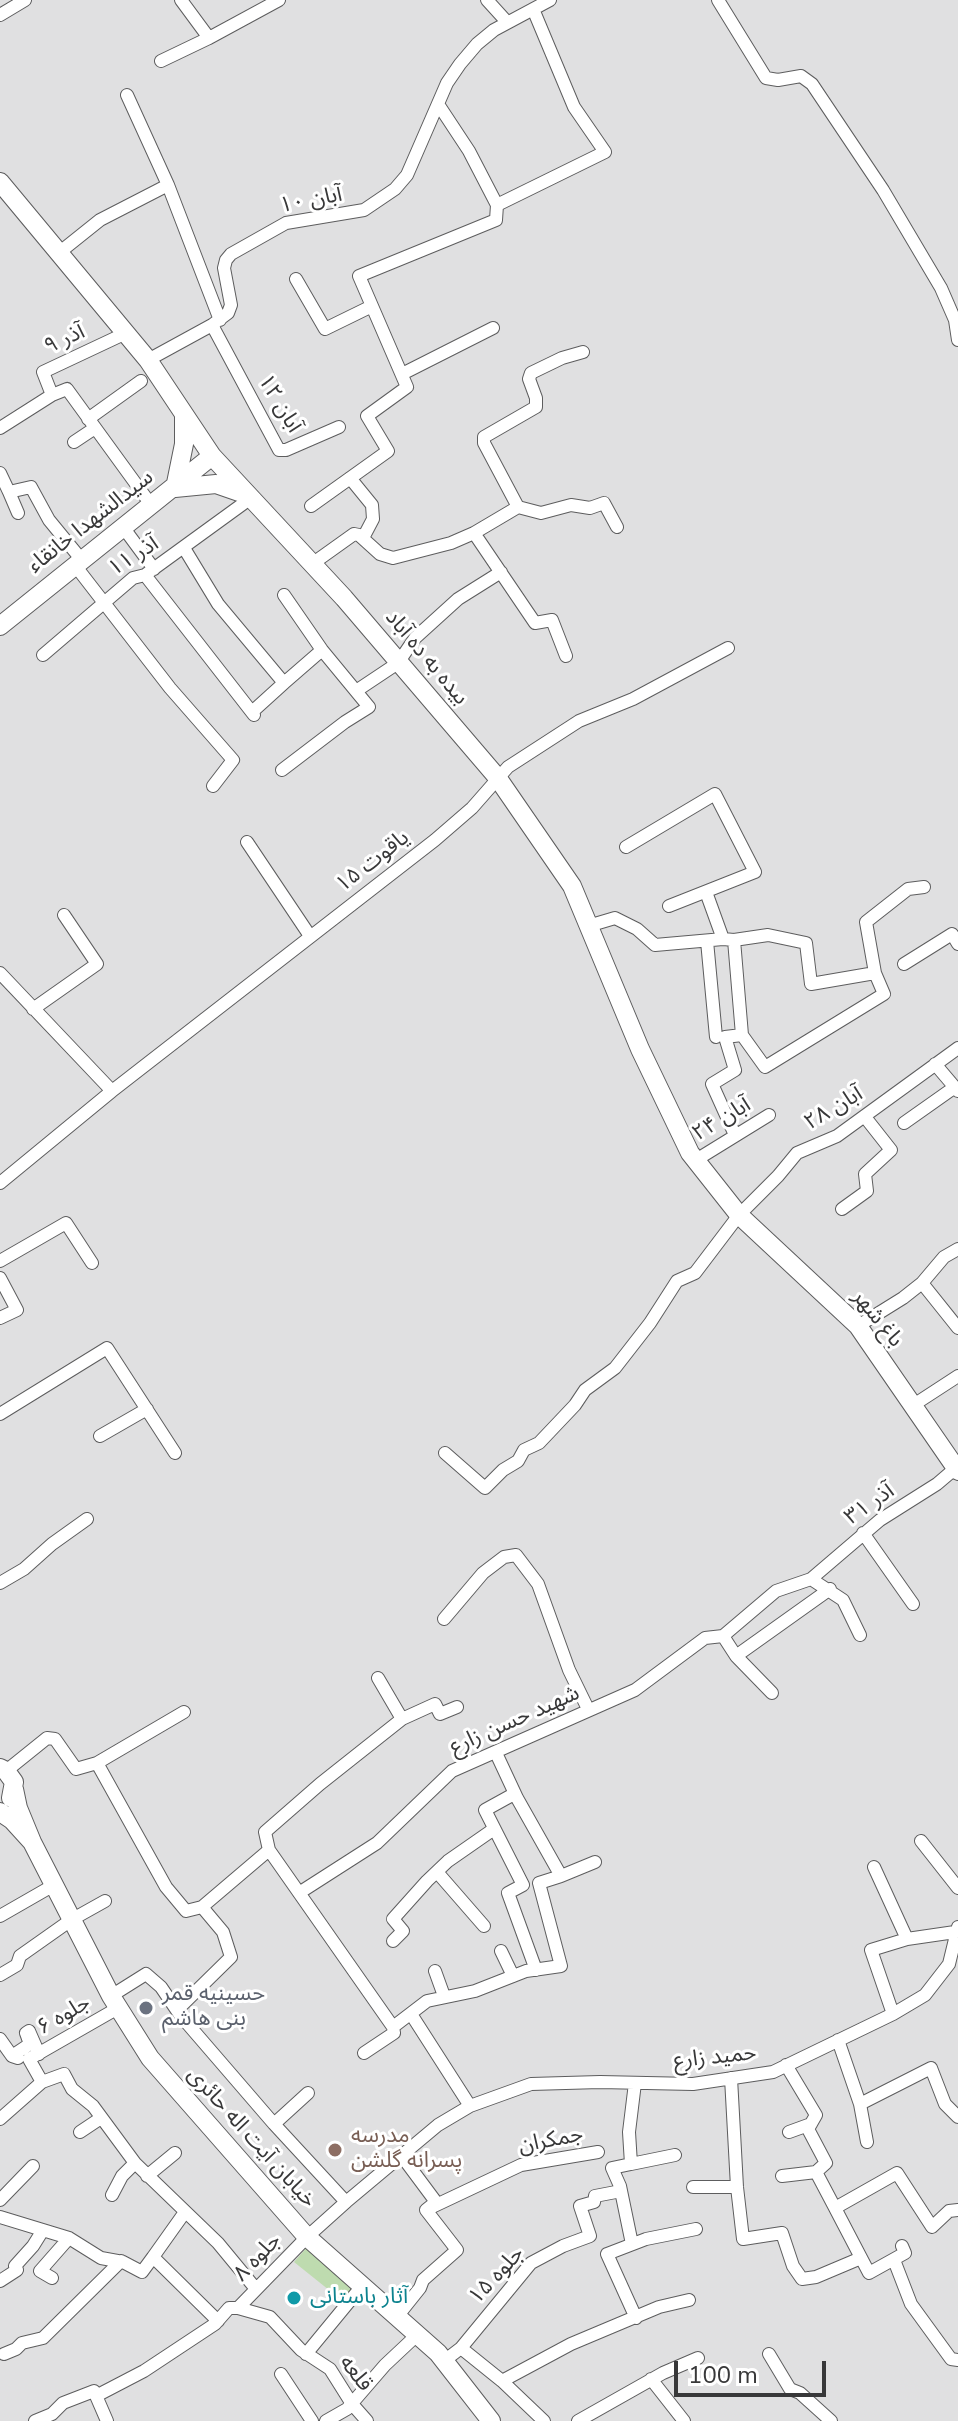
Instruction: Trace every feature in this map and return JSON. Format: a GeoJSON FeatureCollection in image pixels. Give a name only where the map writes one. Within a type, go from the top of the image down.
{"type":"FeatureCollection","features":[{"type":"Feature","properties":{"kind":"main road","name":"بیده به ده آباد"},"geometry":{"type":"LineString","coordinates":[[0,182],[148,360],[212,456],[312,564],[497,777],[572,886],[640,1049],[696,1160],[739,1215]]}},
{"type":"Feature","properties":{"kind":"main road"},"geometry":{"type":"LineString","coordinates":[[184,415],[184,444],[175,488],[216,484],[250,497]]}},
{"type":"Feature","properties":{"kind":"main road","name":"سیدالشهدا خانقاء"},"geometry":{"type":"LineString","coordinates":[[0,626],[212,456]]}},
{"type":"Feature","properties":{"kind":"main road","name":"باغ شهر"},"geometry":{"type":"LineString","coordinates":[[739,1215],[858,1326],[957,1468]]}},
{"type":"Feature","properties":{"kind":"main road"},"geometry":{"type":"LineString","coordinates":[[7,1776],[9,1801],[0,1809],[32,1842]]}},
{"type":"Feature","properties":{"kind":"main road"},"geometry":{"type":"LineString","coordinates":[[7,1776],[32,1842]]}},
{"type":"Feature","properties":{"kind":"main road","name":"خیابان آیت اله حائری"},"geometry":{"type":"LineString","coordinates":[[32,1842],[114,2002],[150,2058],[307,2237],[444,2361],[491,2421]]}},
{"type":"Feature","properties":{"kind":"street"},"geometry":{"type":"LineString","coordinates":[[0,15],[25,0]]}},
{"type":"Feature","properties":{"kind":"street"},"geometry":{"type":"LineString","coordinates":[[181,0],[209,38]]}},
{"type":"Feature","properties":{"kind":"street"},"geometry":{"type":"LineString","coordinates":[[161,61],[279,0]]}},
{"type":"Feature","properties":{"kind":"street"},"geometry":{"type":"LineString","coordinates":[[487,0],[507,22]]}},
{"type":"Feature","properties":{"kind":"street","name":"آبان ۱۰"},"geometry":{"type":"LineString","coordinates":[[216,322],[228,313],[231,305],[224,268],[231,254],[286,223],[350,214],[381,201],[407,175],[438,104],[460,64],[477,44],[507,22],[550,0]]}},
{"type":"Feature","properties":{"kind":"street"},"geometry":{"type":"LineString","coordinates":[[718,0],[766,78],[778,80],[801,76],[812,84],[883,190],[941,288],[955,320],[958,340]]}},
{"type":"Feature","properties":{"kind":"street"},"geometry":{"type":"LineString","coordinates":[[497,205],[605,152],[574,107],[533,9]]}},
{"type":"Feature","properties":{"kind":"street"},"geometry":{"type":"LineString","coordinates":[[127,95],[168,185],[216,322],[148,360]]}},
{"type":"Feature","properties":{"kind":"street"},"geometry":{"type":"LineString","coordinates":[[311,506],[388,451],[367,416],[407,387],[359,276],[496,220],[497,205],[469,151],[438,104]]}},
{"type":"Feature","properties":{"kind":"street"},"geometry":{"type":"LineString","coordinates":[[60,252],[100,220],[168,185]]}},
{"type":"Feature","properties":{"kind":"street"},"geometry":{"type":"LineString","coordinates":[[296,279],[325,329],[372,306]]}},
{"type":"Feature","properties":{"kind":"street","name":"آبان ۱۲"},"geometry":{"type":"LineString","coordinates":[[216,322],[279,450],[286,450],[339,427]]}},
{"type":"Feature","properties":{"kind":"street"},"geometry":{"type":"LineString","coordinates":[[402,374],[493,328]]}},
{"type":"Feature","properties":{"kind":"street","name":"آذر ۹"},"geometry":{"type":"LineString","coordinates":[[52,395],[43,372],[126,333]]}},
{"type":"Feature","properties":{"kind":"street"},"geometry":{"type":"LineString","coordinates":[[518,507],[484,443],[484,437],[536,407],[529,379],[531,373],[583,352]]}},
{"type":"Feature","properties":{"kind":"street"},"geometry":{"type":"LineString","coordinates":[[74,442],[141,381]]}},
{"type":"Feature","properties":{"kind":"street"},"geometry":{"type":"LineString","coordinates":[[0,428],[67,389],[152,506]]}},
{"type":"Feature","properties":{"kind":"street"},"geometry":{"type":"LineString","coordinates":[[0,473],[18,513]]}},
{"type":"Feature","properties":{"kind":"street"},"geometry":{"type":"LineString","coordinates":[[350,478],[372,505],[373,519],[363,538]]}},
{"type":"Feature","properties":{"kind":"street"},"geometry":{"type":"LineString","coordinates":[[9,492],[31,487],[49,520],[104,601],[170,688],[233,760],[213,786]]}},
{"type":"Feature","properties":{"kind":"street","name":"آذر ۱۱"},"geometry":{"type":"LineString","coordinates":[[43,655],[133,578],[150,572],[250,497]]}},
{"type":"Feature","properties":{"kind":"street"},"geometry":{"type":"LineString","coordinates":[[312,564],[348,537],[359,535],[380,554],[393,558],[451,543],[518,507],[541,513],[571,505],[590,508],[604,503],[617,527]]}},
{"type":"Feature","properties":{"kind":"street"},"geometry":{"type":"LineString","coordinates":[[123,527],[150,572],[253,714],[322,650]]}},
{"type":"Feature","properties":{"kind":"street"},"geometry":{"type":"LineString","coordinates":[[474,533],[535,623],[552,620],[566,656]]}},
{"type":"Feature","properties":{"kind":"street"},"geometry":{"type":"LineString","coordinates":[[184,548],[218,604],[284,683]]}},
{"type":"Feature","properties":{"kind":"street"},"geometry":{"type":"LineString","coordinates":[[356,691],[398,663],[415,638],[458,599],[501,572]]}},
{"type":"Feature","properties":{"kind":"street"},"geometry":{"type":"LineString","coordinates":[[282,770],[369,707],[322,650],[284,595]]}},
{"type":"Feature","properties":{"kind":"street","name":"یاقوت ۱۵"},"geometry":{"type":"LineString","coordinates":[[0,1183],[56,1135],[472,808],[508,767],[579,721],[633,699],[728,648]]}},
{"type":"Feature","properties":{"kind":"street"},"geometry":{"type":"LineString","coordinates":[[626,847],[715,794],[755,872],[669,906]]}},
{"type":"Feature","properties":{"kind":"street"},"geometry":{"type":"LineString","coordinates":[[247,842],[310,936]]}},
{"type":"Feature","properties":{"kind":"street"},"geometry":{"type":"LineString","coordinates":[[706,892],[728,939],[742,1035],[765,1067],[884,994],[875,973],[866,922],[908,889],[924,887]]}},
{"type":"Feature","properties":{"kind":"street"},"geometry":{"type":"LineString","coordinates":[[33,1009],[97,964],[64,915]]}},
{"type":"Feature","properties":{"kind":"street"},"geometry":{"type":"LineString","coordinates":[[588,926],[615,918],[637,929],[655,945],[768,935],[806,943],[811,984],[875,973]]}},
{"type":"Feature","properties":{"kind":"street"},"geometry":{"type":"LineString","coordinates":[[904,964],[952,934],[958,944]]}},
{"type":"Feature","properties":{"kind":"street"},"geometry":{"type":"LineString","coordinates":[[707,941],[716,1037]]}},
{"type":"Feature","properties":{"kind":"street"},"geometry":{"type":"LineString","coordinates":[[0,973],[112,1091]]}},
{"type":"Feature","properties":{"kind":"street"},"geometry":{"type":"LineString","coordinates":[[735,1135],[712,1084],[735,1070],[725,1037],[742,1035]]}},
{"type":"Feature","properties":{"kind":"street","name":"آبان ۲۸"},"geometry":{"type":"LineString","coordinates":[[445,1453],[485,1488],[503,1470],[518,1461],[524,1450],[539,1443],[585,1390],[615,1368],[677,1281],[695,1273],[739,1215],[797,1153],[837,1136],[958,1048]]}},
{"type":"Feature","properties":{"kind":"street"},"geometry":{"type":"LineString","coordinates":[[904,1123],[956,1089],[935,1064]]}},
{"type":"Feature","properties":{"kind":"street","name":"آبان ۲۴"},"geometry":{"type":"LineString","coordinates":[[696,1160],[769,1115]]}},
{"type":"Feature","properties":{"kind":"street"},"geometry":{"type":"LineString","coordinates":[[842,1209],[867,1191],[865,1174],[891,1150],[865,1117]]}},
{"type":"Feature","properties":{"kind":"street"},"geometry":{"type":"LineString","coordinates":[[0,1261],[66,1223],[92,1263]]}},
{"type":"Feature","properties":{"kind":"street"},"geometry":{"type":"LineString","coordinates":[[858,1326],[922,1283],[944,1257],[958,1249]]}},
{"type":"Feature","properties":{"kind":"street"},"geometry":{"type":"LineString","coordinates":[[0,1278],[17,1310],[0,1318]]}},
{"type":"Feature","properties":{"kind":"street"},"geometry":{"type":"LineString","coordinates":[[922,1283],[958,1328]]}},
{"type":"Feature","properties":{"kind":"street"},"geometry":{"type":"LineString","coordinates":[[0,1414],[107,1348],[175,1453]]}},
{"type":"Feature","properties":{"kind":"street"},"geometry":{"type":"LineString","coordinates":[[912,1406],[958,1376]]}},
{"type":"Feature","properties":{"kind":"street"},"geometry":{"type":"LineString","coordinates":[[100,1436],[147,1409]]}},
{"type":"Feature","properties":{"kind":"street","name":"آذر ۳۱"},"geometry":{"type":"LineString","coordinates":[[811,1579],[863,1533],[957,1468]]}},
{"type":"Feature","properties":{"kind":"street"},"geometry":{"type":"LineString","coordinates":[[0,1583],[24,1569],[87,1519]]}},
{"type":"Feature","properties":{"kind":"street"},"geometry":{"type":"LineString","coordinates":[[863,1533],[913,1604]]}},
{"type":"Feature","properties":{"kind":"street"},"geometry":{"type":"LineString","coordinates":[[444,1619],[483,1573],[504,1557],[516,1555],[538,1584],[569,1670],[588,1709]]}},
{"type":"Feature","properties":{"kind":"street"},"geometry":{"type":"LineString","coordinates":[[811,1579],[843,1600],[860,1635]]}},
{"type":"Feature","properties":{"kind":"street","name":"شهید حسن زارع"},"geometry":{"type":"LineString","coordinates":[[299,1893],[377,1843],[452,1771],[635,1690],[705,1638],[723,1636],[776,1591],[811,1579]]}},
{"type":"Feature","properties":{"kind":"street"},"geometry":{"type":"LineString","coordinates":[[736,1656],[830,1589]]}},
{"type":"Feature","properties":{"kind":"street"},"geometry":{"type":"LineString","coordinates":[[723,1636],[736,1656],[772,1693]]}},
{"type":"Feature","properties":{"kind":"street"},"geometry":{"type":"LineString","coordinates":[[378,1678],[402,1719]]}},
{"type":"Feature","properties":{"kind":"street"},"geometry":{"type":"LineString","coordinates":[[364,2053],[394,2033],[393,2027],[269,1850],[265,1832],[402,1719],[435,1704],[440,1714],[457,1707]]}},
{"type":"Feature","properties":{"kind":"street"},"geometry":{"type":"LineString","coordinates":[[7,1776],[47,1738],[55,1739],[76,1769],[97,1763],[184,1712]]}},
{"type":"Feature","properties":{"kind":"street"},"geometry":{"type":"LineString","coordinates":[[496,1753],[514,1794],[561,1876]]}},
{"type":"Feature","properties":{"kind":"street"},"geometry":{"type":"LineString","coordinates":[[97,1763],[166,1887],[186,1911],[202,1907],[269,1850]]}},
{"type":"Feature","properties":{"kind":"street"},"geometry":{"type":"LineString","coordinates":[[514,1794],[485,1810],[523,1885],[508,1893],[536,1970]]}},
{"type":"Feature","properties":{"kind":"street"},"geometry":{"type":"LineString","coordinates":[[393,1941],[403,1931],[393,1919],[437,1872],[474,1841],[494,1829]]}},
{"type":"Feature","properties":{"kind":"street"},"geometry":{"type":"LineString","coordinates":[[921,1841],[958,1888]]}},
{"type":"Feature","properties":{"kind":"street"},"geometry":{"type":"LineString","coordinates":[[393,2027],[427,2001],[475,1991],[513,1976],[561,1966],[539,1883],[595,1862]]}},
{"type":"Feature","properties":{"kind":"street"},"geometry":{"type":"LineString","coordinates":[[874,1867],[907,1939]]}},
{"type":"Feature","properties":{"kind":"street"},"geometry":{"type":"LineString","coordinates":[[437,1872],[484,1926]]}},
{"type":"Feature","properties":{"kind":"street"},"geometry":{"type":"LineString","coordinates":[[0,1916],[54,1885]]}},
{"type":"Feature","properties":{"kind":"street"},"geometry":{"type":"LineString","coordinates":[[0,1975],[17,1965],[20,1956],[71,1920],[105,1901]]}},
{"type":"Feature","properties":{"kind":"street"},"geometry":{"type":"LineString","coordinates":[[202,1907],[223,1932],[231,1957],[177,2010],[274,2124],[346,2202]]}},
{"type":"Feature","properties":{"kind":"street"},"geometry":{"type":"LineString","coordinates":[[893,2014],[871,1950],[956,1929]]}},
{"type":"Feature","properties":{"kind":"street","name":"حمید زارع"},"geometry":{"type":"LineString","coordinates":[[346,2202],[438,2125],[470,2106],[531,2084],[693,2084],[773,2072],[893,2014],[925,1995],[949,1964],[956,1929]]}},
{"type":"Feature","properties":{"kind":"street"},"geometry":{"type":"LineString","coordinates":[[501,1951],[513,1976]]}},
{"type":"Feature","properties":{"kind":"street"},"geometry":{"type":"LineString","coordinates":[[435,1971],[444,1996]]}},
{"type":"Feature","properties":{"kind":"street","name":"جلوه ۶"},"geometry":{"type":"LineString","coordinates":[[34,2057],[114,2002],[146,1974],[161,1987],[177,2010]]}},
{"type":"Feature","properties":{"kind":"street"},"geometry":{"type":"LineString","coordinates":[[411,2014],[470,2106]]}},
{"type":"Feature","properties":{"kind":"street"},"geometry":{"type":"LineString","coordinates":[[12,2056],[30,2044],[26,2033],[29,2031],[42,2082]]}},
{"type":"Feature","properties":{"kind":"street"},"geometry":{"type":"LineString","coordinates":[[0,2039],[12,2056]]}},
{"type":"Feature","properties":{"kind":"street"},"geometry":{"type":"LineString","coordinates":[[838,2040],[860,2104],[867,2142]]}},
{"type":"Feature","properties":{"kind":"street"},"geometry":{"type":"LineString","coordinates":[[12,2056],[34,2057]]}},
{"type":"Feature","properties":{"kind":"street"},"geometry":{"type":"LineString","coordinates":[[782,2176],[816,2172],[826,2163],[808,2129],[816,2115],[786,2065]]}},
{"type":"Feature","properties":{"kind":"street"},"geometry":{"type":"LineString","coordinates":[[860,2104],[931,2068],[945,2104],[958,2117]]}},
{"type":"Feature","properties":{"kind":"street"},"geometry":{"type":"LineString","coordinates":[[0,2119],[42,2082],[64,2074],[72,2089],[93,2106],[135,2163],[218,2243],[256,2289]]}},
{"type":"Feature","properties":{"kind":"street"},"geometry":{"type":"LineString","coordinates":[[731,2078],[743,2239],[782,2233],[793,2266],[802,2279],[816,2277],[861,2258]]}},
{"type":"Feature","properties":{"kind":"street"},"geometry":{"type":"LineString","coordinates":[[631,2164],[629,2132],[635,2083]]}},
{"type":"Feature","properties":{"kind":"street"},"geometry":{"type":"LineString","coordinates":[[274,2124],[308,2093]]}},
{"type":"Feature","properties":{"kind":"street"},"geometry":{"type":"LineString","coordinates":[[80,2132],[101,2118]]}},
{"type":"Feature","properties":{"kind":"street"},"geometry":{"type":"LineString","coordinates":[[789,2132],[811,2124]]}},
{"type":"Feature","properties":{"kind":"street","name":"جمکران"},"geometry":{"type":"LineString","coordinates":[[426,2210],[521,2165],[598,2152]]}},
{"type":"Feature","properties":{"kind":"street"},"geometry":{"type":"LineString","coordinates":[[147,2176],[175,2153]]}},
{"type":"Feature","properties":{"kind":"street"},"geometry":{"type":"LineString","coordinates":[[396,2318],[423,2280],[457,2250],[426,2210],[436,2202],[401,2155]]}},
{"type":"Feature","properties":{"kind":"street"},"geometry":{"type":"LineString","coordinates":[[632,2244],[621,2191],[612,2168],[675,2155]]}},
{"type":"Feature","properties":{"kind":"street"},"geometry":{"type":"LineString","coordinates":[[112,2195],[122,2176],[135,2163]]}},
{"type":"Feature","properties":{"kind":"street"},"geometry":{"type":"LineString","coordinates":[[0,2200],[33,2166]]}},
{"type":"Feature","properties":{"kind":"street"},"geometry":{"type":"LineString","coordinates":[[816,2172],[869,2273],[905,2253],[902,2246]]}},
{"type":"Feature","properties":{"kind":"street"},"geometry":{"type":"LineString","coordinates":[[835,2208],[897,2173],[932,2227],[949,2211],[958,2210]]}},
{"type":"Feature","properties":{"kind":"street"},"geometry":{"type":"LineString","coordinates":[[693,2187],[737,2187]]}},
{"type":"Feature","properties":{"kind":"street","name":"جلوه ۱۵"},"geometry":{"type":"LineString","coordinates":[[444,2361],[461,2348],[531,2263],[590,2236],[580,2206],[594,2202],[595,2196],[621,2191]]}},
{"type":"Feature","properties":{"kind":"street","name":"جلوه ۸"},"geometry":{"type":"LineString","coordinates":[[35,2421],[52,2414],[63,2403],[94,2391],[96,2396],[144,2371],[218,2321],[256,2289],[346,2202]]}},
{"type":"Feature","properties":{"kind":"street"},"geometry":{"type":"LineString","coordinates":[[0,2217],[69,2238],[101,2258],[121,2261],[142,2272],[185,2212]]}},
{"type":"Feature","properties":{"kind":"street"},"geometry":{"type":"LineString","coordinates":[[636,2318],[607,2254],[646,2239],[696,2229]]}},
{"type":"Feature","properties":{"kind":"street"},"geometry":{"type":"LineString","coordinates":[[0,2281],[17,2270],[15,2266],[43,2230]]}},
{"type":"Feature","properties":{"kind":"street"},"geometry":{"type":"LineString","coordinates":[[52,2278],[40,2271],[69,2238]]}},
{"type":"Feature","properties":{"kind":"street"},"geometry":{"type":"LineString","coordinates":[[153,2257],[218,2321]]}},
{"type":"Feature","properties":{"kind":"street"},"geometry":{"type":"LineString","coordinates":[[894,2260],[911,2304],[951,2359],[958,2360]]}},
{"type":"Feature","properties":{"kind":"street"},"geometry":{"type":"LineString","coordinates":[[4,2354],[22,2343],[43,2338],[121,2261]]}},
{"type":"Feature","properties":{"kind":"street"},"geometry":{"type":"LineString","coordinates":[[306,2354],[362,2286]]}},
{"type":"Feature","properties":{"kind":"street"},"geometry":{"type":"LineString","coordinates":[[502,2381],[571,2344],[659,2307],[689,2300]]}},
{"type":"Feature","properties":{"kind":"street","name":"قلعه"},"geometry":{"type":"LineString","coordinates":[[234,2308],[270,2317],[306,2354],[330,2369],[367,2421]]}},
{"type":"Feature","properties":{"kind":"street"},"geometry":{"type":"LineString","coordinates":[[326,2421],[352,2404],[385,2365],[417,2335]]}},
{"type":"Feature","properties":{"kind":"street"},"geometry":{"type":"LineString","coordinates":[[461,2348],[544,2421]]}},
{"type":"Feature","properties":{"kind":"street"},"geometry":{"type":"LineString","coordinates":[[769,2354],[790,2389],[800,2393],[831,2421]]}},
{"type":"Feature","properties":{"kind":"street"},"geometry":{"type":"LineString","coordinates":[[578,2421],[651,2379],[698,2358]]}},
{"type":"Feature","properties":{"kind":"street"},"geometry":{"type":"LineString","coordinates":[[281,2374],[312,2421]]}},
{"type":"Feature","properties":{"kind":"street"},"geometry":{"type":"LineString","coordinates":[[651,2379],[684,2421]]}},
{"type":"Feature","properties":{"kind":"street"},"geometry":{"type":"LineString","coordinates":[[96,2396],[107,2421]]}},
{"type":"Feature","properties":{"kind":"street"},"geometry":{"type":"LineString","coordinates":[[602,2408],[609,2421]]}},
{"type":"Feature","properties":{"kind":"green space"},"geometry":{"type":"Polygon","coordinates":[[[308,2246],[353,2289],[344,2302],[294,2262],[308,2246]]]}},
{"type":"Feature","properties":{"kind":"place","name":"حسینیه قمر بنی هاشم"},"geometry":{"type":"Point","coordinates":[146,2008]}},
{"type":"Feature","properties":{"kind":"place","name":"مدرسه پسرانه گلشن"},"geometry":{"type":"Point","coordinates":[335,2150]}},
{"type":"Feature","properties":{"kind":"place","name":"آثار باستانی"},"geometry":{"type":"Point","coordinates":[294,2298]}}]}
